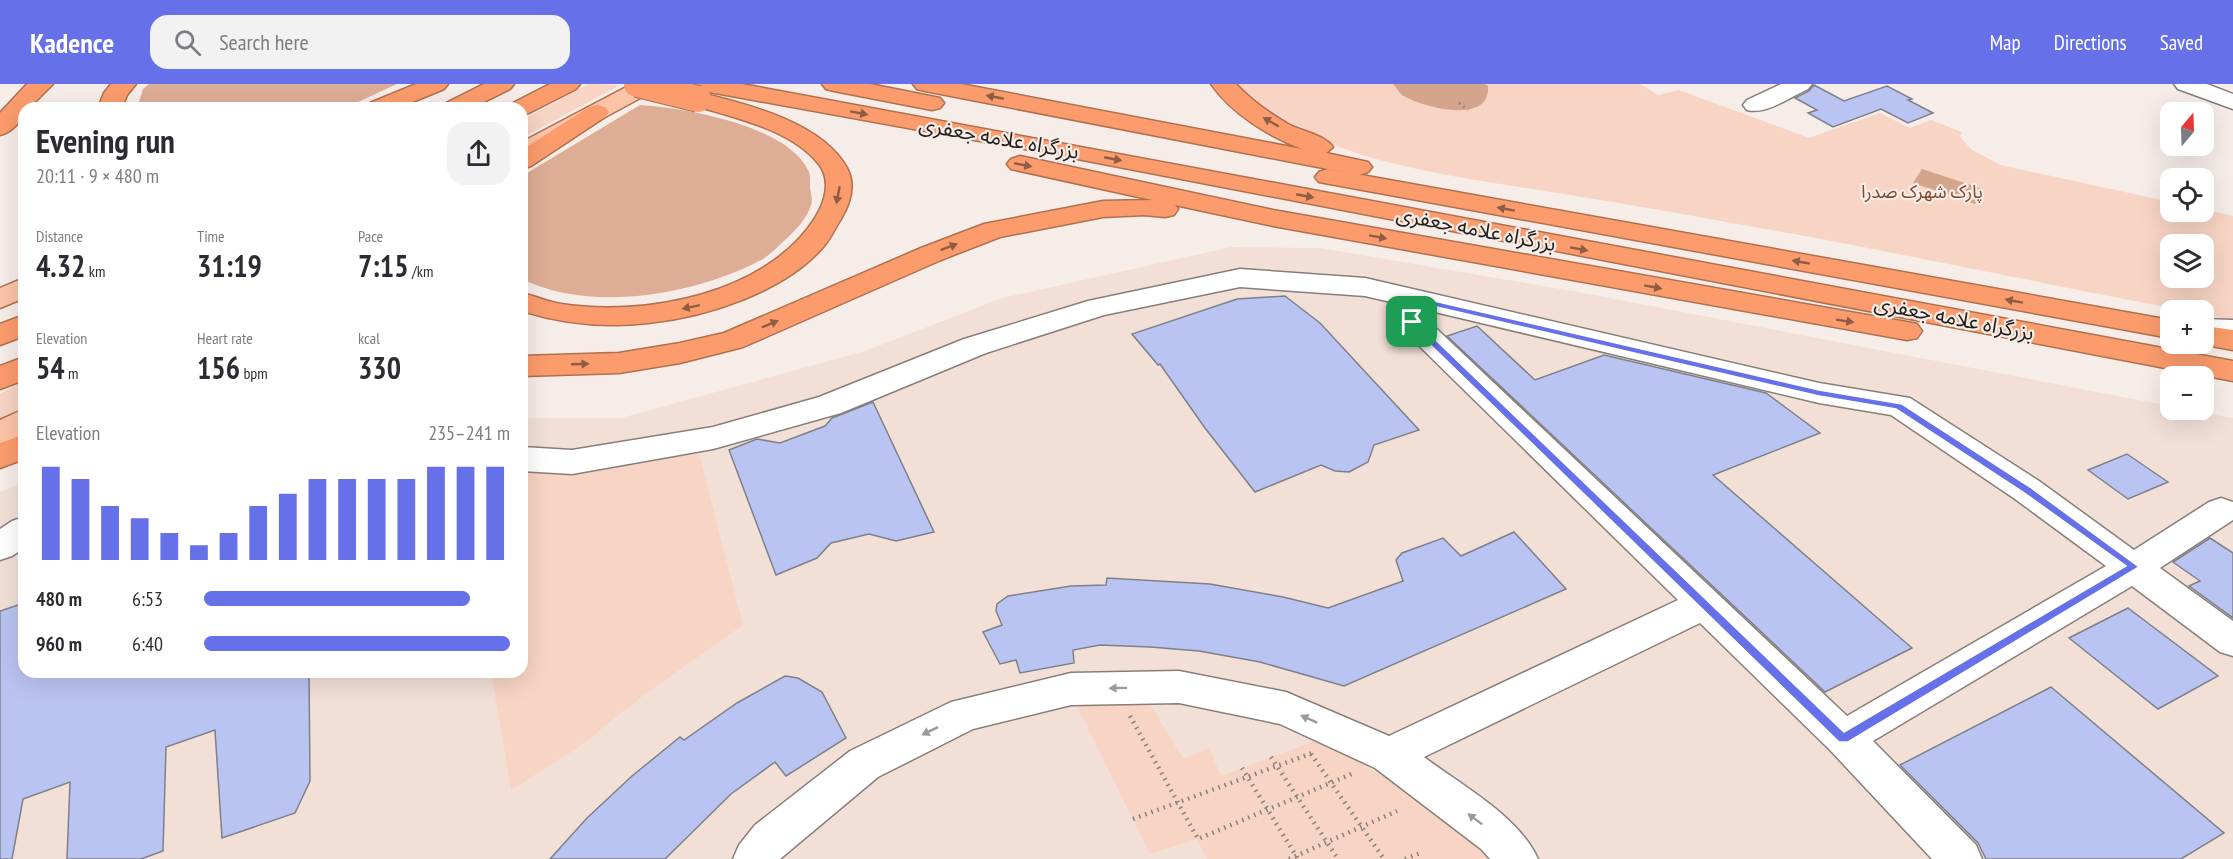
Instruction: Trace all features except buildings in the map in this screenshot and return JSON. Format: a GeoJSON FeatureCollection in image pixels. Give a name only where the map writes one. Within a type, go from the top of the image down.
{"type":"FeatureCollection","features":[{"type":"Feature","properties":{"kind":"highway"},"geometry":{"type":"LineString","coordinates":[[23,102],[41,84]]}},
{"type":"Feature","properties":{"kind":"highway"},"geometry":{"type":"LineString","coordinates":[[112,102],[116,93],[124,84]]}},
{"type":"Feature","properties":{"kind":"highway"},"geometry":{"type":"LineString","coordinates":[[392,102],[436,84]]}},
{"type":"Feature","properties":{"kind":"highway"},"geometry":{"type":"LineString","coordinates":[[466,102],[502,84]]}},
{"type":"Feature","properties":{"kind":"highway"},"geometry":{"type":"LineString","coordinates":[[528,104],[568,84]]}},
{"type":"Feature","properties":{"kind":"highway"},"geometry":{"type":"LineString","coordinates":[[637,84],[707,90],[1273,218],[1831,319],[2008,348],[2196,366]]}},
{"type":"Feature","properties":{"kind":"highway","name":"بزرگراه علامه جعفری"},"geometry":{"type":"LineString","coordinates":[[834,84],[1281,169],[2160,327]]}},
{"type":"Feature","properties":{"kind":"highway"},"geometry":{"type":"LineString","coordinates":[[925,84],[1356,167],[1706,225],[2031,285],[2160,326]]}},
{"type":"Feature","properties":{"kind":"highway"},"geometry":{"type":"LineString","coordinates":[[1223,84],[1263,118],[1317,146],[1364,162],[1424,177]]}},
{"type":"Feature","properties":{"kind":"highway"},"geometry":{"type":"LineString","coordinates":[[528,305],[576,315],[618,317],[657,314],[702,305],[777,272],[801,255],[827,228],[840,193],[839,178],[817,148],[789,130],[707,90]]}},
{"type":"Feature","properties":{"kind":"highway","name":"بزرگراه علامه جعفری"},"geometry":{"type":"LineString","coordinates":[[707,90],[1047,146],[2201,366]]}},
{"type":"Feature","properties":{"kind":"highway"},"geometry":{"type":"LineString","coordinates":[[0,129],[18,108]]}},
{"type":"Feature","properties":{"kind":"highway"},"geometry":{"type":"LineString","coordinates":[[528,157],[597,112]]}},
{"type":"Feature","properties":{"kind":"highway"},"geometry":{"type":"LineString","coordinates":[[528,366],[619,363],[680,353],[733,340],[931,254],[983,234],[1057,217],[1103,209],[1144,207],[1273,218]]}},
{"type":"Feature","properties":{"kind":"highway"},"geometry":{"type":"LineString","coordinates":[[0,336],[18,327]]}},
{"type":"Feature","properties":{"kind":"highway"},"geometry":{"type":"LineString","coordinates":[[2214,337],[2233,340]]}},
{"type":"Feature","properties":{"kind":"highway","name":"بزرگراه علامه جعفری"},"geometry":{"type":"LineString","coordinates":[[2214,368],[2233,371]]}},
{"type":"Feature","properties":{"kind":"highway"},"geometry":{"type":"LineString","coordinates":[[0,379],[18,370]]}},
{"type":"Feature","properties":{"kind":"highway"},"geometry":{"type":"LineString","coordinates":[[0,456],[18,448]]}},
{"type":"Feature","properties":{"kind":"main road"},"geometry":{"type":"LineString","coordinates":[[400,102],[436,84]]}},
{"type":"Feature","properties":{"kind":"main road"},"geometry":{"type":"LineString","coordinates":[[528,149],[649,84]]}},
{"type":"Feature","properties":{"kind":"main road"},"geometry":{"type":"LineString","coordinates":[[0,299],[18,290]]}},
{"type":"Feature","properties":{"kind":"main road"},"geometry":{"type":"LineString","coordinates":[[0,434],[18,424]]}},
{"type":"Feature","properties":{"kind":"street"},"geometry":{"type":"LineString","coordinates":[[2186,84],[2233,102]]}},
{"type":"Feature","properties":{"kind":"street"},"geometry":{"type":"LineString","coordinates":[[1755,105],[1811,85]]}},
{"type":"Feature","properties":{"kind":"street"},"geometry":{"type":"LineString","coordinates":[[528,459],[572,462],[713,438],[831,405],[975,346],[1098,307],[1240,278],[1365,288],[1819,393],[1899,406],[2026,489],[2233,641]]}},
{"type":"Feature","properties":{"kind":"street"},"geometry":{"type":"LineString","coordinates":[[1408,298],[1403,307],[1412,322],[1844,738],[1961,859]]}},
{"type":"Feature","properties":{"kind":"street"},"geometry":{"type":"LineString","coordinates":[[2214,328],[2233,329]]}},
{"type":"Feature","properties":{"kind":"street"},"geometry":{"type":"LineString","coordinates":[[1844,738],[2229,511]]}},
{"type":"Feature","properties":{"kind":"street"},"geometry":{"type":"LineString","coordinates":[[0,547],[18,534]]}},
{"type":"Feature","properties":{"kind":"street"},"geometry":{"type":"LineString","coordinates":[[1373,763],[1705,604]]}},
{"type":"Feature","properties":{"kind":"street"},"geometry":{"type":"LineString","coordinates":[[754,859],[770,839],[864,764],[965,714],[1071,688],[1179,687],[1286,709],[1496,835],[1517,859]]}},
{"type":"Feature","properties":{"kind":"path"},"geometry":{"type":"LineString","coordinates":[[1460,103],[1468,110]]}},
{"type":"Feature","properties":{"kind":"path"},"geometry":{"type":"LineString","coordinates":[[1127,712],[1198,839],[1332,783],[1373,763]]}},
{"type":"Feature","properties":{"kind":"path"},"geometry":{"type":"LineString","coordinates":[[1305,745],[1384,859]]}},
{"type":"Feature","properties":{"kind":"path"},"geometry":{"type":"LineString","coordinates":[[1133,819],[1322,750]]}},
{"type":"Feature","properties":{"kind":"path"},"geometry":{"type":"LineString","coordinates":[[1271,757],[1338,859]]}},
{"type":"Feature","properties":{"kind":"path"},"geometry":{"type":"LineString","coordinates":[[1242,768],[1297,857]]}},
{"type":"Feature","properties":{"kind":"path"},"geometry":{"type":"LineString","coordinates":[[1289,859],[1397,811]]}},
{"type":"Feature","properties":{"kind":"path"},"geometry":{"type":"LineString","coordinates":[[1405,859],[1423,852]]}},
{"type":"Feature","properties":{"kind":"shaded area"},"geometry":{"type":"Polygon","coordinates":[[[149,84],[397,84],[358,102],[139,102],[143,89],[149,84]]]}},
{"type":"Feature","properties":{"kind":"shaded area"},"geometry":{"type":"Polygon","coordinates":[[[1393,84],[1485,84],[1488,86],[1486,98],[1478,106],[1467,110],[1453,110],[1411,100],[1402,95],[1393,84]]]}},
{"type":"Feature","properties":{"kind":"shaded area"},"geometry":{"type":"Polygon","coordinates":[[[640,105],[659,107],[733,122],[779,141],[796,154],[808,170],[812,203],[796,229],[772,252],[733,273],[674,291],[642,296],[579,295],[549,289],[528,281],[528,172],[640,105]]]}},
{"type":"Feature","properties":{"kind":"shaded area"},"geometry":{"type":"Polygon","coordinates":[[[1922,169],[1983,189],[1975,204],[1913,183],[1922,169]]]}},
{"type":"Feature","properties":{"kind":"shaded area"},"geometry":{"type":"Polygon","coordinates":[[[1231,247],[1320,248],[1584,293],[2160,404],[2160,420],[2214,420],[2214,415],[2233,418],[2233,859],[0,859],[0,492],[18,484],[18,678],[528,678],[528,418],[621,418],[865,351],[1002,298],[1231,247]]]}},
{"type":"Feature","properties":{"kind":"green space"},"geometry":{"type":"Polygon","coordinates":[[[589,84],[620,85],[528,135],[528,117],[589,84]]]}},
{"type":"Feature","properties":{"kind":"green space","name":"پارک شهرک صدرا"},"geometry":{"type":"Polygon","coordinates":[[[1232,84],[1640,84],[1658,95],[1679,90],[1809,138],[1880,113],[1910,128],[1931,120],[1962,132],[1960,137],[1972,150],[2001,165],[2160,200],[2160,222],[2214,222],[2214,211],[2233,216],[2233,320],[2214,316],[2214,300],[2160,300],[2160,306],[1794,234],[1437,173],[1346,150],[1304,133],[1265,111],[1232,84]]]}},
{"type":"Feature","properties":{"kind":"green space"},"geometry":{"type":"Polygon","coordinates":[[[18,384],[18,409],[0,419],[0,394],[18,384]]]}},
{"type":"Feature","properties":{"kind":"green space"},"geometry":{"type":"Polygon","coordinates":[[[699,454],[743,625],[645,694],[579,747],[511,790],[492,678],[528,678],[528,472],[544,461],[590,471],[633,462],[699,454]]]}},
{"type":"Feature","properties":{"kind":"green space"},"geometry":{"type":"Polygon","coordinates":[[[1149,702],[1183,759],[1209,748],[1221,776],[1321,739],[1439,811],[1488,859],[1207,859],[1197,839],[1150,854],[1076,704],[1149,702]]]}},
{"type":"Feature","properties":{"kind":"route"},"geometry":{"type":"LineString","coordinates":[[1408,298],[1819,393],[1899,406],[2026,489],[2134,567],[1844,738],[1412,322],[1403,307],[1408,298]]}}]}
